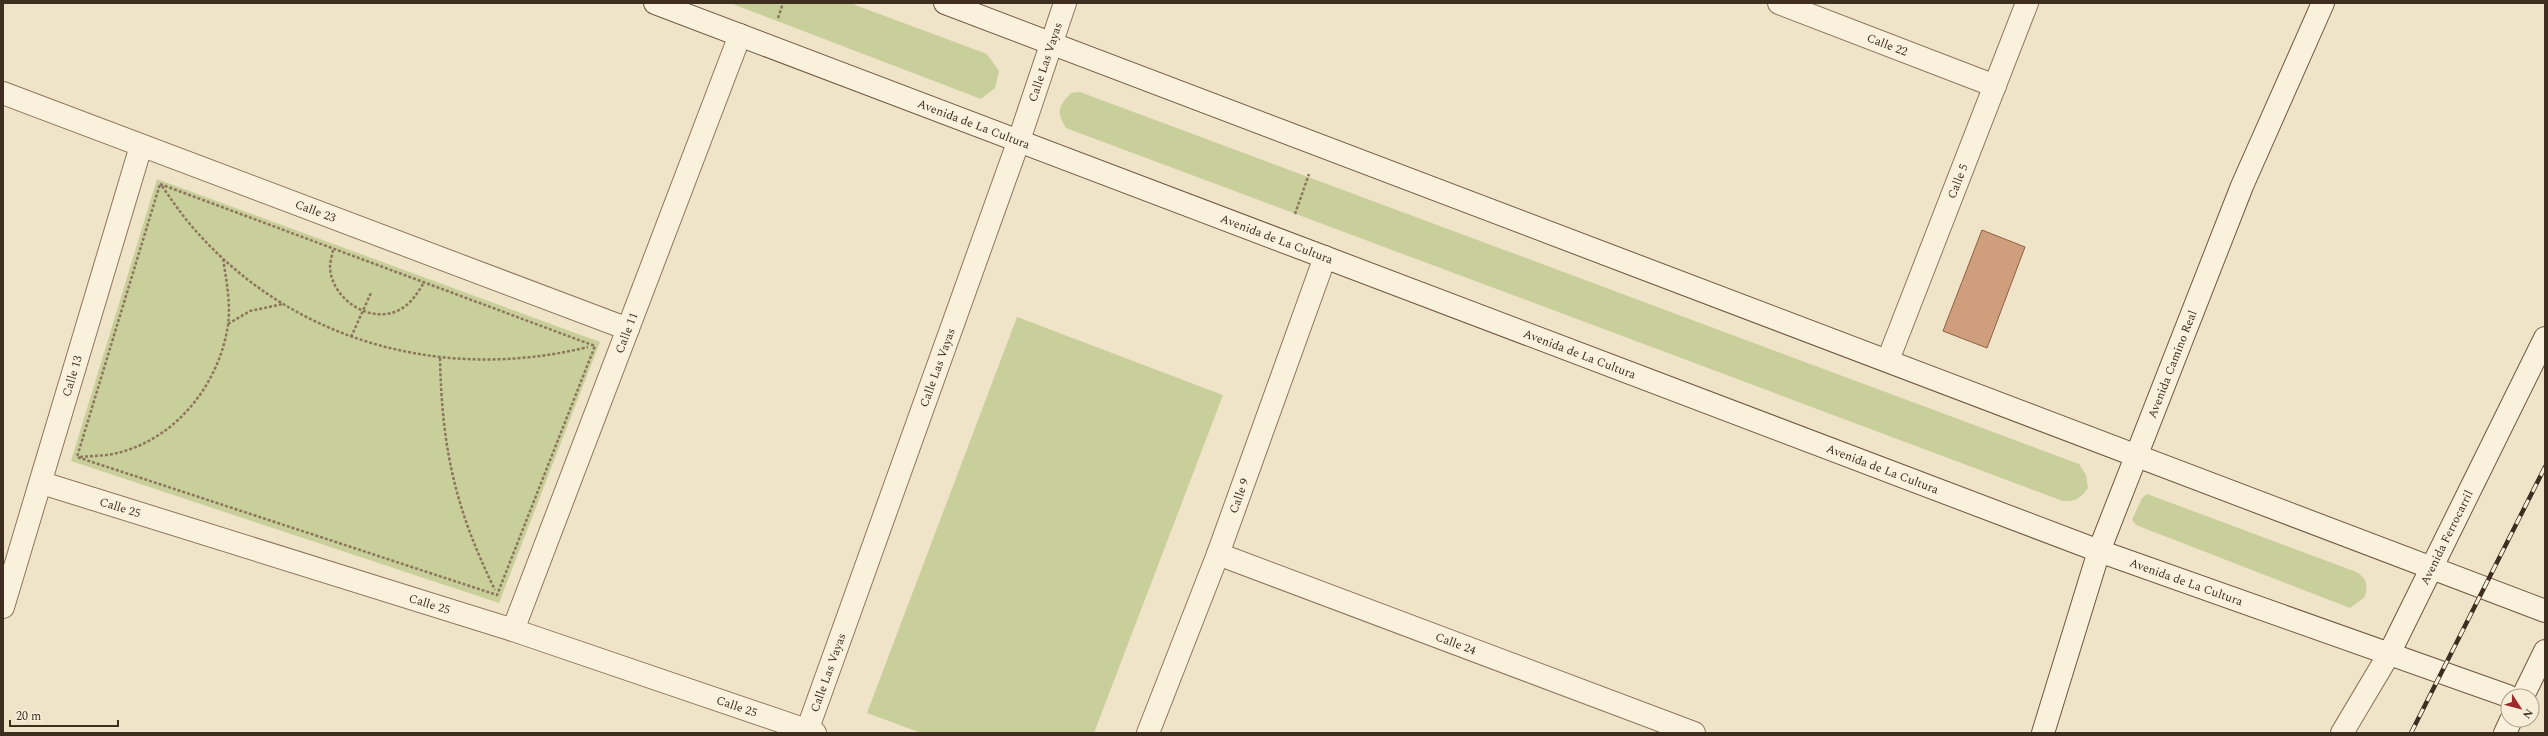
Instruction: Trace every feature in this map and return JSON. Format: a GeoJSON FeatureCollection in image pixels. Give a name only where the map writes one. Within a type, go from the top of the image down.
{"type":"FeatureCollection","features":[{"type":"Feature","properties":{"kind":"street","name":"Avenida de La Cultura"},"geometry":{"type":"LineString","coordinates":[[655,3],[2099,551],[2500,693]]}},
{"type":"Feature","properties":{"kind":"street"},"geometry":{"type":"LineString","coordinates":[[945,3],[1888,360],[2545,611]]}},
{"type":"Feature","properties":{"kind":"street","name":"Calle Las Vayas"},"geometry":{"type":"LineString","coordinates":[[811,732],[1019,140],[1050,43],[1065,3]]}},
{"type":"Feature","properties":{"kind":"street","name":"Calle 22"},"geometry":{"type":"LineString","coordinates":[[1780,3],[1995,86]]}},
{"type":"Feature","properties":{"kind":"street","name":"Calle 5"},"geometry":{"type":"LineString","coordinates":[[1888,360],[2027,3]]}},
{"type":"Feature","properties":{"kind":"street","name":"Avenida Camino Real"},"geometry":{"type":"LineString","coordinates":[[2043,733],[2099,551],[2242,186],[2323,3]]}},
{"type":"Feature","properties":{"kind":"street","name":"Calle 11"},"geometry":{"type":"LineString","coordinates":[[513,630],[740,35]]}},
{"type":"Feature","properties":{"kind":"street","name":"Calle 23"},"geometry":{"type":"LineString","coordinates":[[3,93],[628,329]]}},
{"type":"Feature","properties":{"kind":"street","name":"Calle 13"},"geometry":{"type":"LineString","coordinates":[[3,607],[42,482],[142,146]]}},
{"type":"Feature","properties":{"kind":"street","name":"Calle 9"},"geometry":{"type":"LineString","coordinates":[[1148,733],[1218,554],[1325,256]]}},
{"type":"Feature","properties":{"kind":"street","name":"Avenida Ferrocarril"},"geometry":{"type":"LineString","coordinates":[[2342,733],[2389,654],[2433,569],[2545,338]]}},
{"type":"Feature","properties":{"kind":"street","name":"Calle 25"},"geometry":{"type":"LineString","coordinates":[[42,482],[513,630],[811,732]]}},
{"type":"Feature","properties":{"kind":"street","name":"Calle 24"},"geometry":{"type":"LineString","coordinates":[[1218,554],[1694,733]]}},
{"type":"Feature","properties":{"kind":"street"},"geometry":{"type":"LineString","coordinates":[[2527,688],[2545,651]]}},
{"type":"Feature","properties":{"kind":"path"},"geometry":{"type":"LineString","coordinates":[[1285,241],[1320,145]]}},
{"type":"Feature","properties":{"kind":"path"},"geometry":{"type":"LineString","coordinates":[[160,184],[595,346]]}},
{"type":"Feature","properties":{"kind":"path"},"geometry":{"type":"LineString","coordinates":[[160,184],[189,223],[223,258],[252,282],[283,304],[316,322],[351,337],[388,348],[440,358],[518,360],[557,355],[595,346]]}},
{"type":"Feature","properties":{"kind":"path"},"geometry":{"type":"LineString","coordinates":[[77,457],[160,184]]}},
{"type":"Feature","properties":{"kind":"path"},"geometry":{"type":"LineString","coordinates":[[333,249],[330,268],[335,287],[346,302],[363,312],[381,314],[400,310],[414,299],[424,283]]}},
{"type":"Feature","properties":{"kind":"path"},"geometry":{"type":"LineString","coordinates":[[77,457],[114,454],[148,441],[179,420],[203,393],[219,360],[228,324],[228,292],[223,258]]}},
{"type":"Feature","properties":{"kind":"path"},"geometry":{"type":"LineString","coordinates":[[351,337],[371,293]]}},
{"type":"Feature","properties":{"kind":"path"},"geometry":{"type":"LineString","coordinates":[[228,324],[250,311],[283,304]]}},
{"type":"Feature","properties":{"kind":"path"},"geometry":{"type":"LineString","coordinates":[[497,595],[595,346]]}},
{"type":"Feature","properties":{"kind":"path"},"geometry":{"type":"LineString","coordinates":[[440,358],[441,408],[448,457],[459,505],[476,551],[497,595]]}},
{"type":"Feature","properties":{"kind":"path"},"geometry":{"type":"LineString","coordinates":[[77,457],[497,595]]}},
{"type":"Feature","properties":{"kind":"green space"},"geometry":{"type":"Polygon","coordinates":[[[730,3],[850,3],[987,54],[999,71],[995,88],[981,99],[730,3]]]}},
{"type":"Feature","properties":{"kind":"green space"},"geometry":{"type":"Polygon","coordinates":[[[1080,92],[2079,464],[2086,475],[2088,488],[2077,499],[2063,501],[1066,128],[1060,113],[1061,106],[1071,93],[1080,92]]]}},
{"type":"Feature","properties":{"kind":"green space"},"geometry":{"type":"Polygon","coordinates":[[[157,179],[600,342],[499,603],[71,461],[157,179]]]}},
{"type":"Feature","properties":{"kind":"green space"},"geometry":{"type":"Polygon","coordinates":[[[1017,317],[1223,395],[1094,733],[921,733],[867,713],[1017,317]]]}},
{"type":"Feature","properties":{"kind":"green space"},"geometry":{"type":"Polygon","coordinates":[[[2147,494],[2354,571],[2362,576],[2366,581],[2365,597],[2350,608],[2136,525],[2132,520],[2142,498],[2147,494]]]}},
{"type":"Feature","properties":{"kind":"building"},"geometry":{"type":"Polygon","coordinates":[[[1982,230],[2025,247],[1987,348],[1943,331],[1982,230]]]}},
{"type":"Feature","properties":{"kind":"railway"},"geometry":{"type":"LineString","coordinates":[[2411,733],[2545,467]]}}]}
